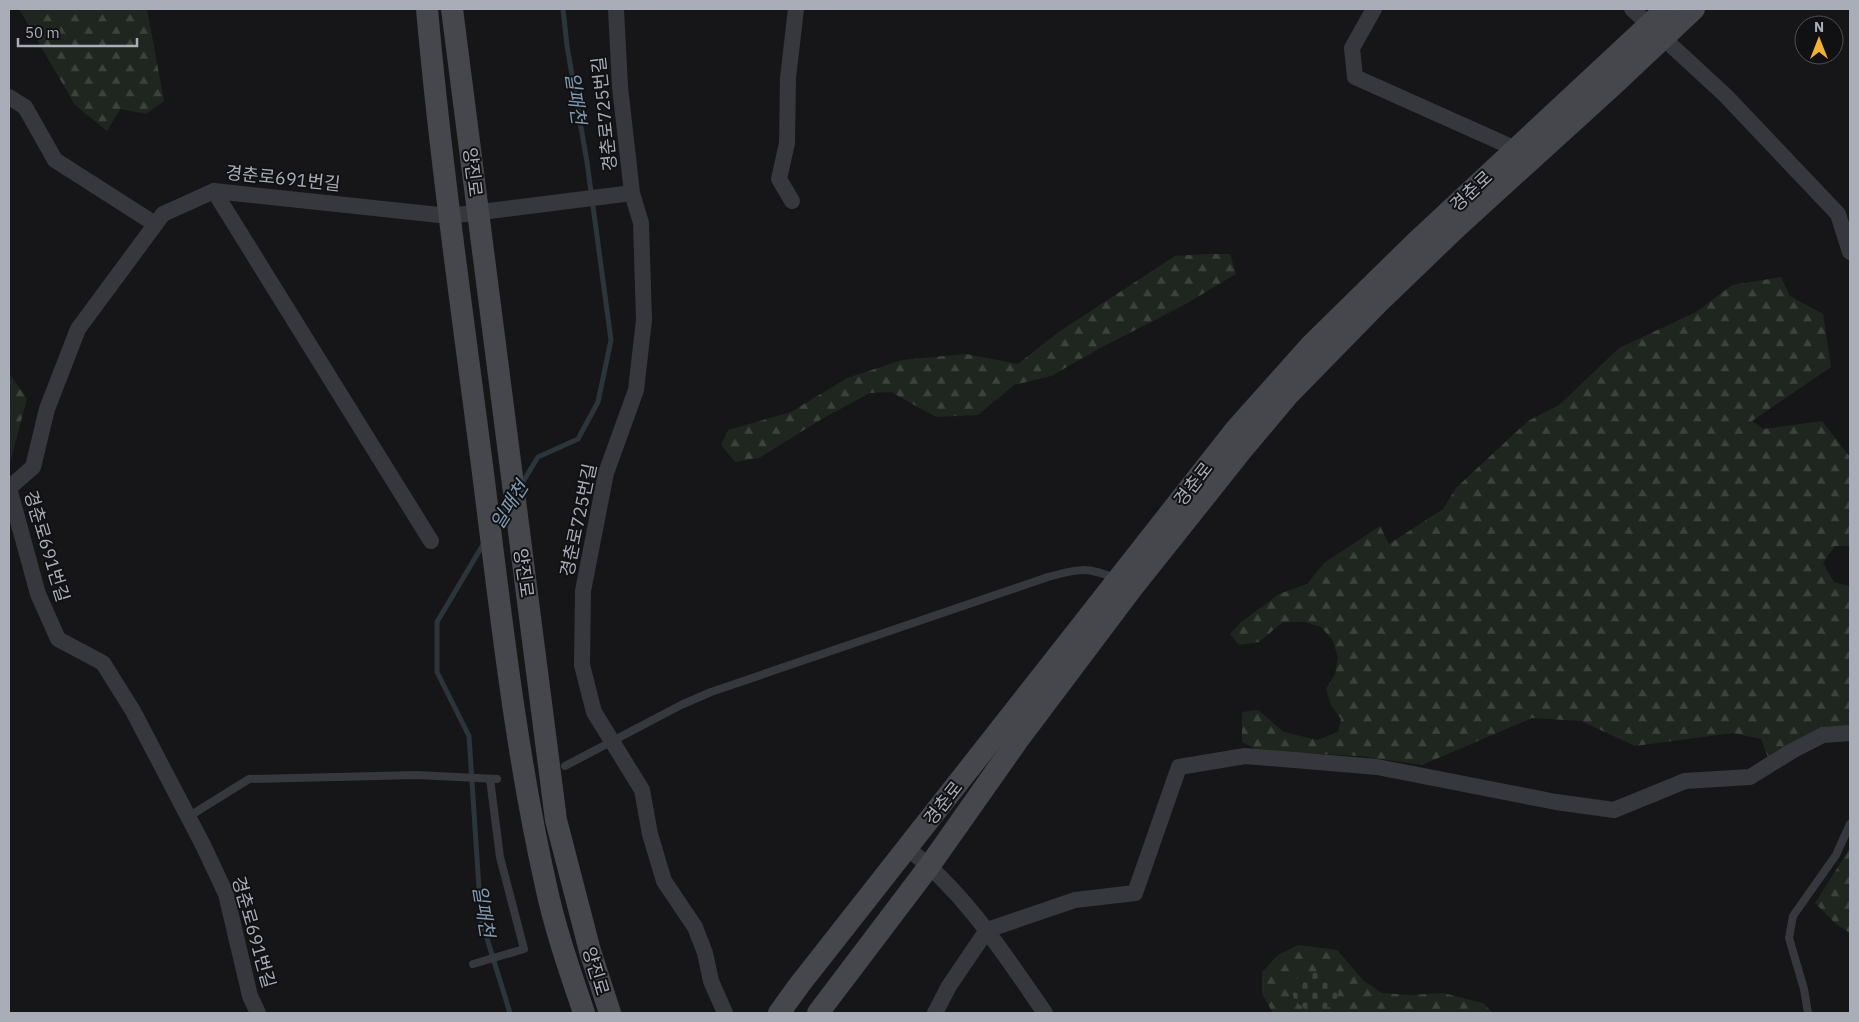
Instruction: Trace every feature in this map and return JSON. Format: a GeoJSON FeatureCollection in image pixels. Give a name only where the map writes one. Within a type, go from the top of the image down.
{"type":"FeatureCollection","features":[{"type":"Feature","properties":{"kind":"street","name":"양진로"},"geometry":{"type":"LineString","coordinates":[[427,9],[436,114],[495,578],[526,788],[542,870],[565,957],[584,1013]]}},
{"type":"Feature","properties":{"kind":"street","name":"양진로"},"geometry":{"type":"LineString","coordinates":[[452,9],[556,820],[590,952],[610,1013]]}},
{"type":"Feature","properties":{"kind":"street","name":"경춘로725번길"},"geometry":{"type":"LineString","coordinates":[[616,9],[627,194],[640,223],[644,320],[636,390],[606,473],[584,591],[582,665],[594,712],[642,790],[650,834],[664,880],[695,927],[705,953],[711,981],[724,1013]]}},
{"type":"Feature","properties":{"kind":"street"},"geometry":{"type":"LineString","coordinates":[[792,201],[779,179],[787,143],[788,78],[796,9]]}},
{"type":"Feature","properties":{"kind":"street"},"geometry":{"type":"LineString","coordinates":[[1374,9],[1352,48],[1355,77],[1516,149]]}},
{"type":"Feature","properties":{"kind":"street"},"geometry":{"type":"LineString","coordinates":[[1632,9],[1726,96],[1841,214],[1850,252]]}},
{"type":"Feature","properties":{"kind":"street","name":"경춘로"},"geometry":{"type":"LineString","coordinates":[[818,1013],[930,865],[1018,740],[1133,587],[1289,394],[1379,302],[1450,234],[1612,86],[1656,31],[1666,9]]}},
{"type":"Feature","properties":{"kind":"street","name":"경춘로"},"geometry":{"type":"LineString","coordinates":[[779,1013],[1236,429],[1311,345],[1416,242],[1516,149],[1656,31],[1694,9]]}},
{"type":"Feature","properties":{"kind":"street"},"geometry":{"type":"LineString","coordinates":[[9,97],[25,107],[55,160],[155,224]]}},
{"type":"Feature","properties":{"kind":"street","name":"경춘로691번길"},"geometry":{"type":"LineString","coordinates":[[258,1013],[250,996],[226,894],[132,711],[103,663],[58,639],[38,594],[9,488],[33,467],[47,408],[78,329],[163,214],[214,191],[450,216],[627,194]]}},
{"type":"Feature","properties":{"kind":"street"},"geometry":{"type":"LineString","coordinates":[[214,191],[431,541]]}},
{"type":"Feature","properties":{"kind":"street"},"geometry":{"type":"LineString","coordinates":[[935,1013],[949,986],[987,930],[1075,900],[1135,893],[1178,767],[1245,756],[1377,767],[1556,802],[1614,810],[1685,781],[1750,777],[1792,751],[1824,735],[1850,733]]}},
{"type":"Feature","properties":{"kind":"street"},"geometry":{"type":"LineString","coordinates":[[907,848],[930,865],[987,930],[1045,1013]]}},
{"type":"Feature","properties":{"kind":"lane"},"geometry":{"type":"LineString","coordinates":[[566,766],[681,705],[711,692],[1048,577],[1084,569],[1098,571],[1118,580]]}},
{"type":"Feature","properties":{"kind":"lane"},"geometry":{"type":"LineString","coordinates":[[188,817],[249,779],[417,775],[493,779],[500,857],[524,949],[472,964]]}},
{"type":"Feature","properties":{"kind":"lane"},"geometry":{"type":"LineString","coordinates":[[1808,1013],[1804,989],[1789,938],[1793,916],[1836,855],[1850,824]]}},
{"type":"Feature","properties":{"kind":"green space"},"geometry":{"type":"Polygon","coordinates":[[[19,9],[147,9],[164,101],[146,114],[120,109],[107,131],[75,105],[19,9]]]}},
{"type":"Feature","properties":{"kind":"green space"},"geometry":{"type":"Polygon","coordinates":[[[1230,254],[1236,274],[1184,305],[1104,346],[1051,376],[1014,385],[978,415],[936,417],[891,392],[870,393],[820,420],[759,458],[735,462],[721,445],[728,430],[791,412],[847,378],[902,360],[966,354],[1018,364],[1060,331],[1175,256],[1230,254]]]}},
{"type":"Feature","properties":{"kind":"green space"},"geometry":{"type":"Polygon","coordinates":[[[1781,277],[1790,296],[1823,314],[1831,367],[1752,421],[1763,429],[1822,421],[1850,457],[1850,546],[1835,546],[1823,563],[1834,582],[1850,586],[1850,726],[1769,760],[1761,739],[1733,733],[1635,746],[1581,721],[1532,718],[1422,765],[1360,756],[1260,751],[1242,742],[1242,712],[1258,710],[1284,732],[1317,740],[1338,732],[1341,719],[1331,705],[1326,689],[1335,674],[1338,657],[1332,639],[1321,627],[1305,622],[1283,622],[1259,642],[1239,645],[1230,634],[1241,622],[1279,594],[1307,584],[1324,563],[1380,526],[1389,544],[1443,509],[1456,488],[1528,421],[1559,405],[1619,348],[1696,312],[1732,285],[1781,277]]]}},
{"type":"Feature","properties":{"kind":"green space"},"geometry":{"type":"Polygon","coordinates":[[[9,373],[27,399],[9,466],[9,373]]]}},
{"type":"Feature","properties":{"kind":"green space"},"geometry":{"type":"Polygon","coordinates":[[[1850,848],[1850,933],[1836,924],[1815,903],[1850,848]]]}},
{"type":"Feature","properties":{"kind":"green space"},"geometry":{"type":"Polygon","coordinates":[[[1298,945],[1337,950],[1364,981],[1382,993],[1410,995],[1443,993],[1483,1003],[1493,1013],[1273,1013],[1262,994],[1262,972],[1278,955],[1298,945]]]}},
{"type":"Feature","properties":{"kind":"green space"},"geometry":{"type":"Polygon","coordinates":[[[1302,972],[1321,972],[1339,985],[1338,997],[1327,1009],[1308,1011],[1294,998],[1292,989],[1302,972]]]}},
{"type":"Feature","properties":{"kind":"waterway","name":"일패천"},"geometry":{"type":"LineString","coordinates":[[521,485],[538,457],[578,439],[598,402],[611,340],[587,162],[567,46],[563,9]]}},
{"type":"Feature","properties":{"kind":"waterway","name":"일패천"},"geometry":{"type":"LineString","coordinates":[[496,523],[508,505]]}},
{"type":"Feature","properties":{"kind":"waterway","name":"일패천"},"geometry":{"type":"LineString","coordinates":[[484,543],[437,622],[437,672],[469,736],[481,919],[510,1013]]}}]}
